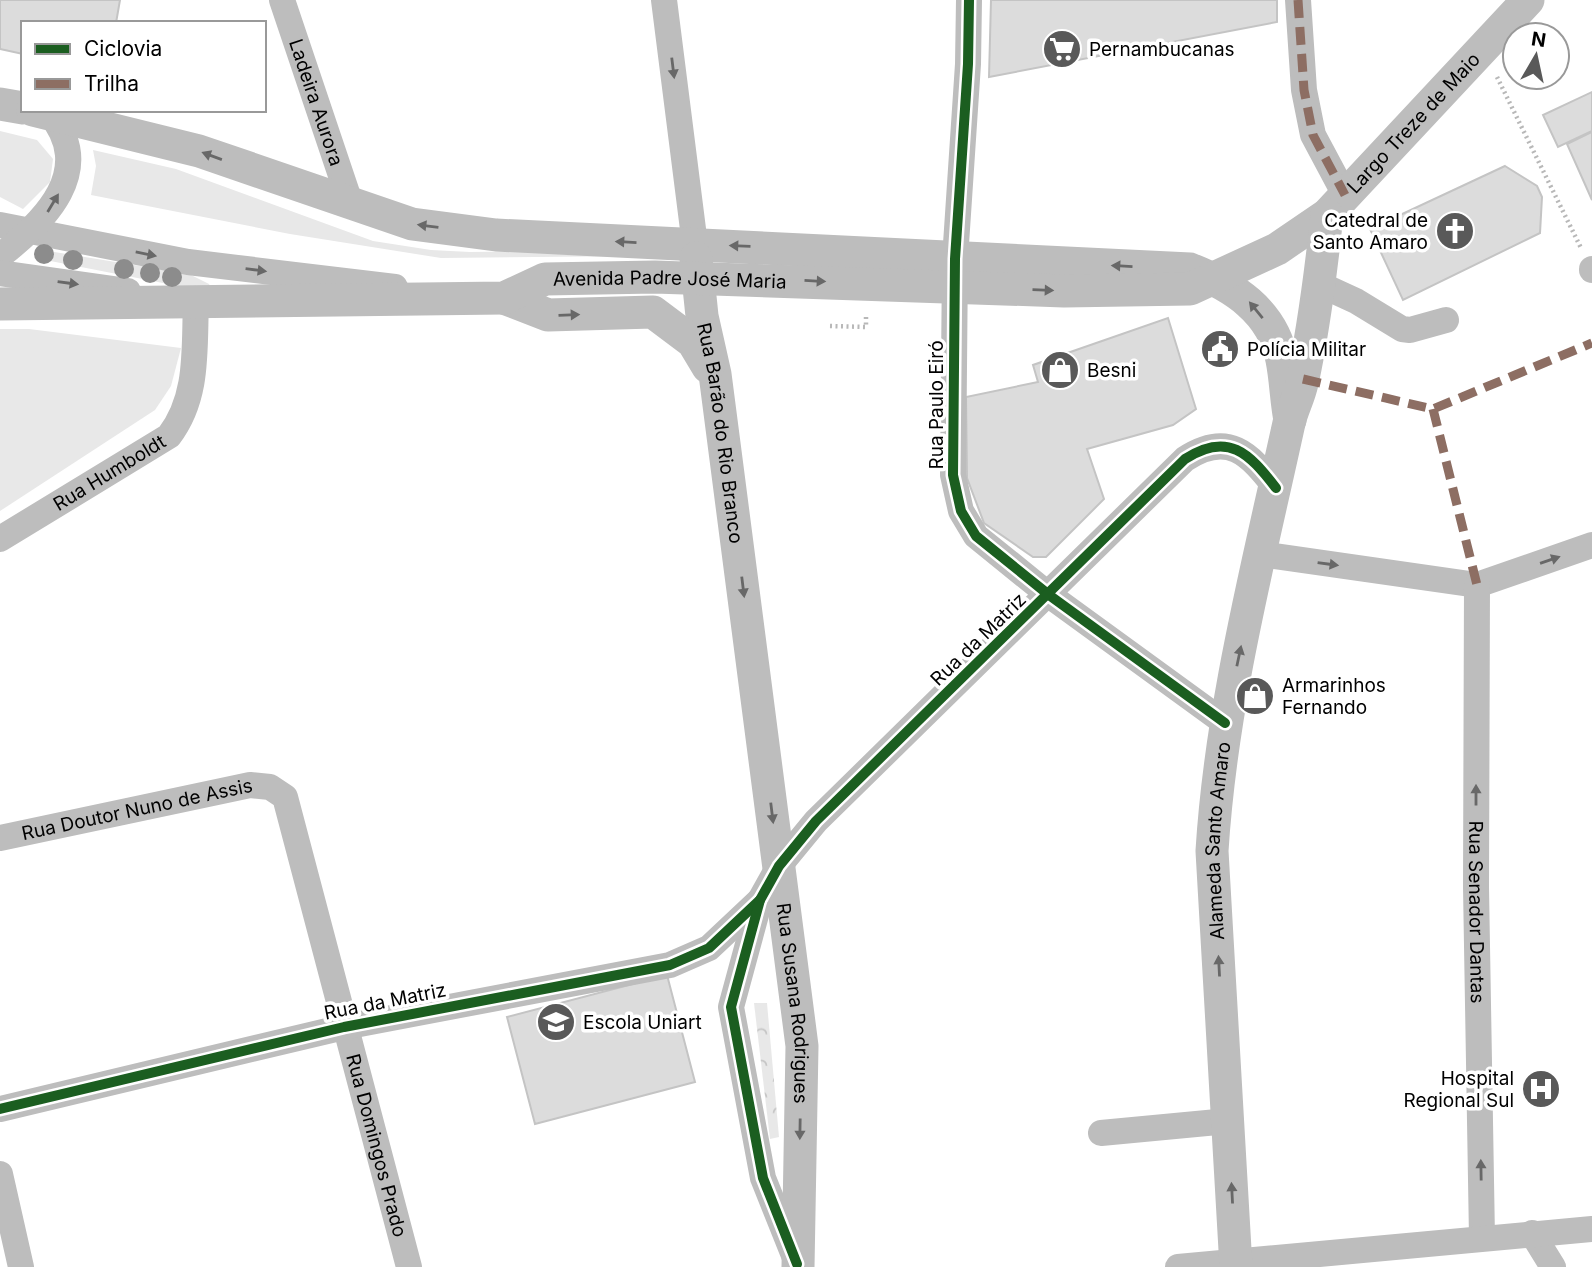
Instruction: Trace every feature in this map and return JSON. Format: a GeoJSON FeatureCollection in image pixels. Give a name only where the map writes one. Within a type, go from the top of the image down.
{"type":"FeatureCollection","features":[{"type":"Feature","properties":{"kind":"main road","name":"Largo Treze de Maio"},"geometry":{"type":"LineString","coordinates":[[1336,205],[1528,0]]}},
{"type":"Feature","properties":{"kind":"main road","name":"Avenida Padre José Maria"},"geometry":{"type":"LineString","coordinates":[[0,104],[21,108]]}},
{"type":"Feature","properties":{"kind":"main road","name":"Avenida Padre José Maria"},"geometry":{"type":"LineString","coordinates":[[39,112],[199,151],[412,224],[496,235],[695,245],[954,273]]}},
{"type":"Feature","properties":{"kind":"main road"},"geometry":{"type":"LineString","coordinates":[[1216,279],[1277,249],[1336,205]]}},
{"type":"Feature","properties":{"kind":"main road","name":"Alameda Santo Amaro"},"geometry":{"type":"LineString","coordinates":[[1236,1264],[1212,851],[1216,788],[1225,723],[1290,420],[1303,380],[1336,205]]}},
{"type":"Feature","properties":{"kind":"main road","name":"Rua Barão do Rio Branco"},"geometry":{"type":"LineString","coordinates":[[695,245],[702,316],[715,374],[779,866]]}},
{"type":"Feature","properties":{"kind":"main road","name":"Avenida Padre José Maria"},"geometry":{"type":"LineString","coordinates":[[0,304],[492,298],[545,279],[1190,269],[1216,279],[1254,306],[1276,340],[1282,361],[1290,420]]}},
{"type":"Feature","properties":{"kind":"main road"},"geometry":{"type":"LineString","coordinates":[[492,298],[548,315],[653,312],[693,342],[704,363],[715,374]]}},
{"type":"Feature","properties":{"kind":"main road","name":"Rua Susana Rodrigues"},"geometry":{"type":"LineString","coordinates":[[779,866],[802,1046],[798,1266]]}},
{"type":"Feature","properties":{"kind":"street","name":"Ladeira Aurora"},"geometry":{"type":"LineString","coordinates":[[282,0],[351,205]]}},
{"type":"Feature","properties":{"kind":"street","name":"Rua Barão do Rio Branco"},"geometry":{"type":"LineString","coordinates":[[664,0],[695,245]]}},
{"type":"Feature","properties":{"kind":"street","name":"Rua Paulo Eiró"},"geometry":{"type":"LineString","coordinates":[[969,0],[968,64],[954,273],[953,475],[961,511],[976,536],[1049,595],[1225,723]]}},
{"type":"Feature","properties":{"kind":"street"},"geometry":{"type":"LineString","coordinates":[[1298,0],[1304,90],[1313,135],[1336,205]]}},
{"type":"Feature","properties":{"kind":"street"},"geometry":{"type":"LineString","coordinates":[[0,256],[31,232],[53,205],[68,169],[65,137],[36,112]]}},
{"type":"Feature","properties":{"kind":"street"},"geometry":{"type":"LineString","coordinates":[[0,225],[188,262],[492,298]]}},
{"type":"Feature","properties":{"kind":"street"},"geometry":{"type":"LineString","coordinates":[[0,272],[195,301]]}},
{"type":"Feature","properties":{"kind":"street"},"geometry":{"type":"LineString","coordinates":[[1319,284],[1356,301],[1402,329],[1410,330],[1446,320]]}},
{"type":"Feature","properties":{"kind":"street","name":"Rua Humboldt"},"geometry":{"type":"LineString","coordinates":[[0,539],[170,436],[184,416],[191,394],[195,301]]}},
{"type":"Feature","properties":{"kind":"street","name":"Rua da Matriz"},"geometry":{"type":"LineString","coordinates":[[779,866],[816,821],[1185,459],[1203,447],[1233,448],[1247,456],[1276,488]]}},
{"type":"Feature","properties":{"kind":"street"},"geometry":{"type":"LineString","coordinates":[[1260,554],[1477,585],[1592,545]]}},
{"type":"Feature","properties":{"kind":"street","name":"Rua Senador Dantas"},"geometry":{"type":"LineString","coordinates":[[1477,585],[1476,887],[1482,1238]]}},
{"type":"Feature","properties":{"kind":"street","name":"Rua Doutor Nuno de Assis"},"geometry":{"type":"LineString","coordinates":[[0,838],[250,785],[270,787],[285,796],[344,1027]]}},
{"type":"Feature","properties":{"kind":"street","name":"Rua Susana Rodrigues"},"geometry":{"type":"LineString","coordinates":[[779,866],[760,900],[731,1007],[763,1178],[798,1266]]}},
{"type":"Feature","properties":{"kind":"street","name":"Rua da Matriz"},"geometry":{"type":"LineString","coordinates":[[0,1109],[344,1027],[670,965],[709,947],[760,900]]}},
{"type":"Feature","properties":{"kind":"street","name":"Rua Domingos Prado"},"geometry":{"type":"LineString","coordinates":[[344,1027],[409,1267]]}},
{"type":"Feature","properties":{"kind":"street"},"geometry":{"type":"LineString","coordinates":[[1101,1133],[1228,1121]]}},
{"type":"Feature","properties":{"kind":"street"},"geometry":{"type":"LineString","coordinates":[[0,1174],[21,1267]]}},
{"type":"Feature","properties":{"kind":"street"},"geometry":{"type":"LineString","coordinates":[[1178,1267],[1236,1264],[1592,1229]]}},
{"type":"Feature","properties":{"kind":"street"},"geometry":{"type":"LineString","coordinates":[[1532,1233],[1553,1267]]}},
{"type":"Feature","properties":{"kind":"path"},"geometry":{"type":"LineString","coordinates":[[1483,48],[1592,269]]}},
{"type":"Feature","properties":{"kind":"path"},"geometry":{"type":"LineString","coordinates":[[830,326],[866,327],[866,309]]}},
{"type":"Feature","properties":{"kind":"green space"},"geometry":{"type":"Polygon","coordinates":[[[0,131],[37,140],[53,159],[50,182],[23,209],[0,197],[0,131]]]}},
{"type":"Feature","properties":{"kind":"green space"},"geometry":{"type":"Polygon","coordinates":[[[93,150],[176,169],[373,241],[431,250],[470,252],[645,250],[644,256],[441,258],[290,234],[91,195],[96,166],[93,150]]]}},
{"type":"Feature","properties":{"kind":"green space"},"geometry":{"type":"Polygon","coordinates":[[[36,249],[189,274],[209,284],[214,293],[35,258],[36,249]]]}},
{"type":"Feature","properties":{"kind":"green space"},"geometry":{"type":"Polygon","coordinates":[[[0,329],[29,329],[181,348],[171,386],[155,410],[0,511],[0,329]]]}},
{"type":"Feature","properties":{"kind":"green space"},"geometry":{"type":"Polygon","coordinates":[[[754,1003],[767,1003],[779,1137],[770,1139],[754,1003]]]}},
{"type":"Feature","properties":{"kind":"building"},"geometry":{"type":"Polygon","coordinates":[[[0,0],[120,0],[116,21],[21,21],[21,54],[0,49],[0,0]]]}},
{"type":"Feature","properties":{"kind":"building","name":"Pernambucanas"},"geometry":{"type":"Polygon","coordinates":[[[991,0],[1277,0],[1277,22],[989,77],[991,0]]]}},
{"type":"Feature","properties":{"kind":"building"},"geometry":{"type":"Polygon","coordinates":[[[1592,92],[1592,131],[1558,147],[1543,115],[1592,92]]]}},
{"type":"Feature","properties":{"kind":"building"},"geometry":{"type":"Polygon","coordinates":[[[1592,132],[1592,200],[1567,144],[1592,132]]]}},
{"type":"Feature","properties":{"kind":"building","name":"Catedral de Santo Amaro"},"geometry":{"type":"Polygon","coordinates":[[[1505,166],[1537,186],[1542,197],[1540,233],[1403,300],[1370,229],[1505,166]]]}},
{"type":"Feature","properties":{"kind":"building"},"geometry":{"type":"Polygon","coordinates":[[[1168,318],[1196,409],[1173,425],[1087,449],[1104,499],[1046,557],[1033,557],[984,523],[967,478],[966,397],[1038,382],[1033,365],[1168,318]]]}},
{"type":"Feature","properties":{"kind":"building"},"geometry":{"type":"Polygon","coordinates":[[[667,975],[695,1082],[535,1124],[507,1017],[667,975]]]}},
{"type":"Feature","properties":{"kind":"marked path"},"geometry":{"type":"LineString","coordinates":[[1298,0],[1304,90],[1313,135],[1345,195]]}},
{"type":"Feature","properties":{"kind":"marked path"},"geometry":{"type":"LineString","coordinates":[[1303,379],[1433,409],[1592,343]]}},
{"type":"Feature","properties":{"kind":"marked path"},"geometry":{"type":"LineString","coordinates":[[1433,409],[1477,585]]}},
{"type":"Feature","properties":{"kind":"cycle path"},"geometry":{"type":"LineString","coordinates":[[969,0],[968,64],[955,259],[953,475],[961,511],[976,536],[1049,595],[1225,723]]}},
{"type":"Feature","properties":{"kind":"cycle path"},"geometry":{"type":"LineString","coordinates":[[797,1264],[763,1178],[731,1007],[760,900],[779,866],[816,821],[1185,459],[1214,447],[1236,450],[1247,456],[1276,488]]}},
{"type":"Feature","properties":{"kind":"cycle path"},"geometry":{"type":"LineString","coordinates":[[0,1109],[344,1027],[670,965],[709,948],[760,900]]}},
{"type":"Feature","properties":{"kind":"place","name":"Pernambucanas"},"geometry":{"type":"Point","coordinates":[1062,49]}},
{"type":"Feature","properties":{"kind":"place","name":"Catedral de Santo Amaro"},"geometry":{"type":"Point","coordinates":[1455,231]}},
{"type":"Feature","properties":{"kind":"place","name":"Polícia Militar"},"geometry":{"type":"Point","coordinates":[1220,349]}},
{"type":"Feature","properties":{"kind":"place","name":"Besni"},"geometry":{"type":"Point","coordinates":[1060,370]}},
{"type":"Feature","properties":{"kind":"place","name":"Armarinhos Fernando"},"geometry":{"type":"Point","coordinates":[1255,696]}},
{"type":"Feature","properties":{"kind":"place","name":"Escola Uniart"},"geometry":{"type":"Point","coordinates":[556,1022]}},
{"type":"Feature","properties":{"kind":"place","name":"Hospital Regional Sul"},"geometry":{"type":"Point","coordinates":[1541,1089]}}]}
